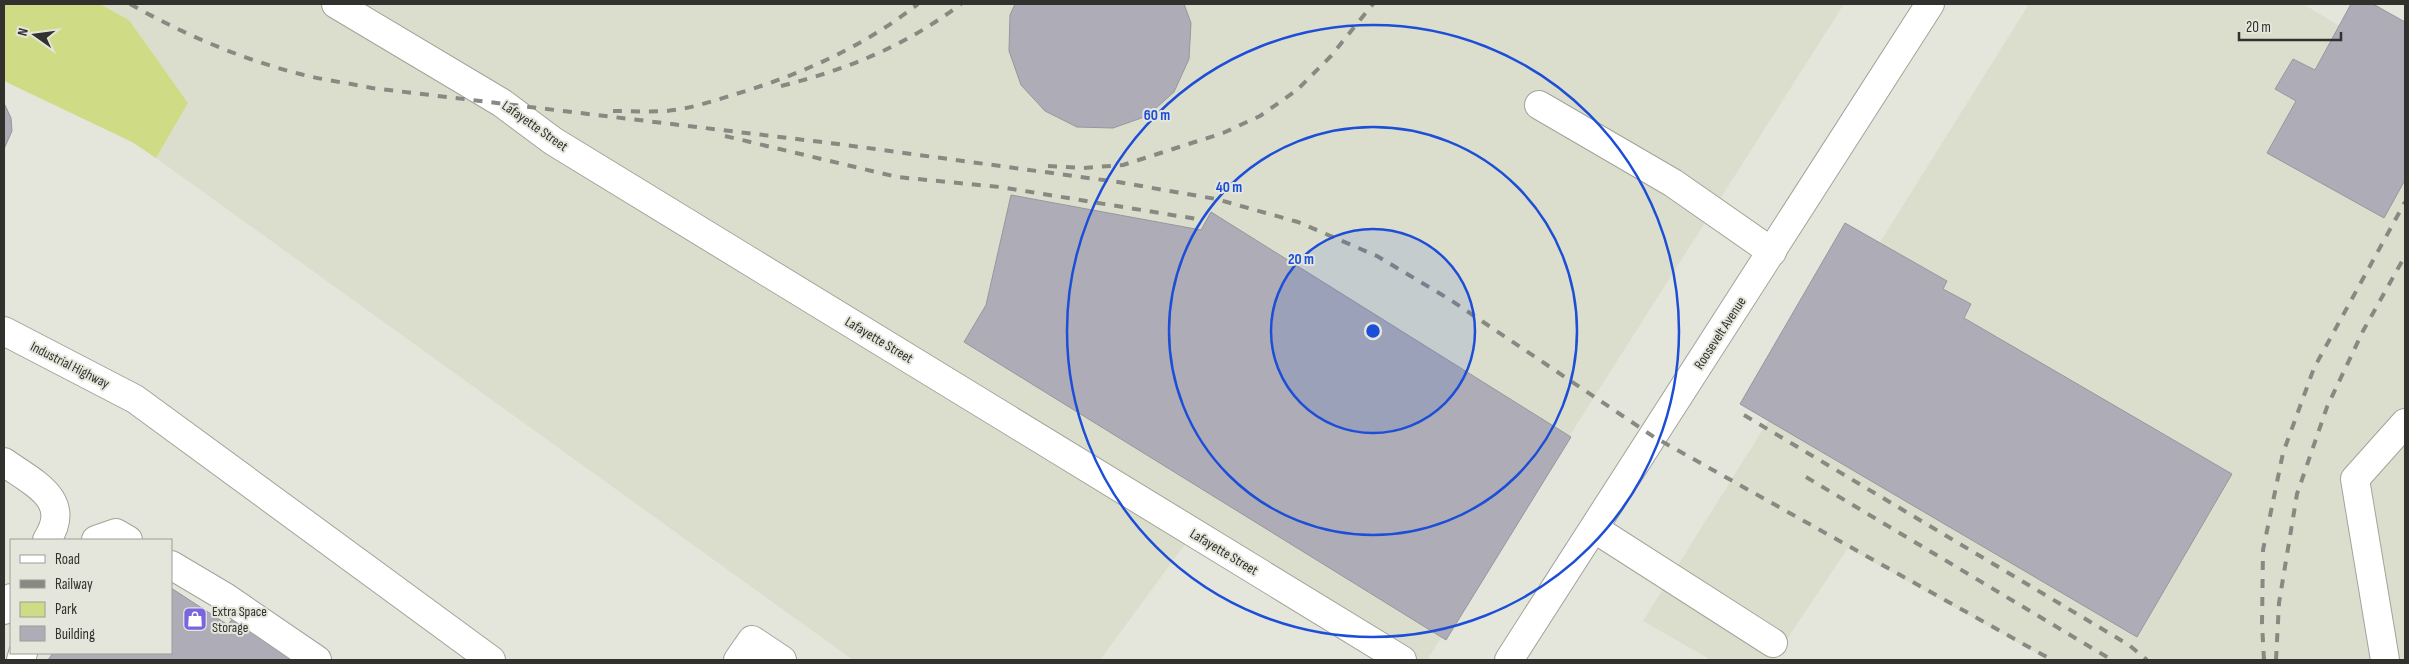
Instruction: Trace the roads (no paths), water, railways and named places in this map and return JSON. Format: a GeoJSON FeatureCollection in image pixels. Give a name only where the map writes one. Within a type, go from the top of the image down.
{"type":"FeatureCollection","features":[{"type":"Feature","properties":{"kind":"street","name":"Roosevelt Avenue"},"geometry":{"type":"LineString","coordinates":[[1510,660],[1930,4]]}},
{"type":"Feature","properties":{"kind":"street","name":"Lafayette Street"},"geometry":{"type":"LineString","coordinates":[[347,10],[502,103],[553,141],[1402,660]]}},
{"type":"Feature","properties":{"kind":"street"},"geometry":{"type":"LineString","coordinates":[[1539,105],[1673,183],[1772,252]]}},
{"type":"Feature","properties":{"kind":"street","name":"Industrial Highway"},"geometry":{"type":"LineString","coordinates":[[4,331],[135,399],[490,660]]}},
{"type":"Feature","properties":{"kind":"street"},"geometry":{"type":"LineString","coordinates":[[2385,660],[2355,479],[2405,423]]}},
{"type":"Feature","properties":{"kind":"street"},"geometry":{"type":"LineString","coordinates":[[4,462],[50,496],[56,512],[51,534],[48,539]]}},
{"type":"Feature","properties":{"kind":"street"},"geometry":{"type":"LineString","coordinates":[[1595,529],[1774,643]]}},
{"type":"Feature","properties":{"kind":"street"},"geometry":{"type":"LineString","coordinates":[[99,539],[116,533],[126,539]]}},
{"type":"Feature","properties":{"kind":"street"},"geometry":{"type":"LineString","coordinates":[[172,566],[225,597],[317,660]]}},
{"type":"Feature","properties":{"kind":"street"},"geometry":{"type":"LineString","coordinates":[[738,660],[752,640],[782,660]]}},
{"type":"Feature","properties":{"kind":"railway"},"geometry":{"type":"LineString","coordinates":[[130,4],[213,45],[278,68],[327,80],[372,88],[838,144],[1118,182],[1216,199],[1298,222],[1377,256],[1449,299],[1654,437],[2052,660]]}},
{"type":"Feature","properties":{"kind":"railway"},"geometry":{"type":"LineString","coordinates":[[613,111],[675,110],[701,104],[785,78],[854,46],[918,4]]}},
{"type":"Feature","properties":{"kind":"railway"},"geometry":{"type":"LineString","coordinates":[[781,86],[830,72],[876,54],[919,32],[961,4]]}},
{"type":"Feature","properties":{"kind":"railway"},"geometry":{"type":"LineString","coordinates":[[1048,166],[1083,168],[1123,165],[1223,133],[1260,116],[1297,90],[1331,56],[1373,4]]}},
{"type":"Feature","properties":{"kind":"railway"},"geometry":{"type":"LineString","coordinates":[[725,136],[897,177],[1000,187],[1197,219]]}},
{"type":"Feature","properties":{"kind":"railway"},"geometry":{"type":"LineString","coordinates":[[2264,660],[2262,624],[2263,550],[2283,453],[2314,368],[2405,202]]}},
{"type":"Feature","properties":{"kind":"railway"},"geometry":{"type":"LineString","coordinates":[[2276,660],[2279,603],[2297,494],[2327,407],[2363,331],[2405,256]]}},
{"type":"Feature","properties":{"kind":"railway"},"geometry":{"type":"LineString","coordinates":[[1744,415],[2129,645],[2147,660]]}},
{"type":"Feature","properties":{"kind":"railway"},"geometry":{"type":"LineString","coordinates":[[1806,477],[2112,660]]}},
{"type":"Feature","properties":{"kind":"place","name":"Extra Space Storage"},"geometry":{"type":"Point","coordinates":[195,619]}}]}
